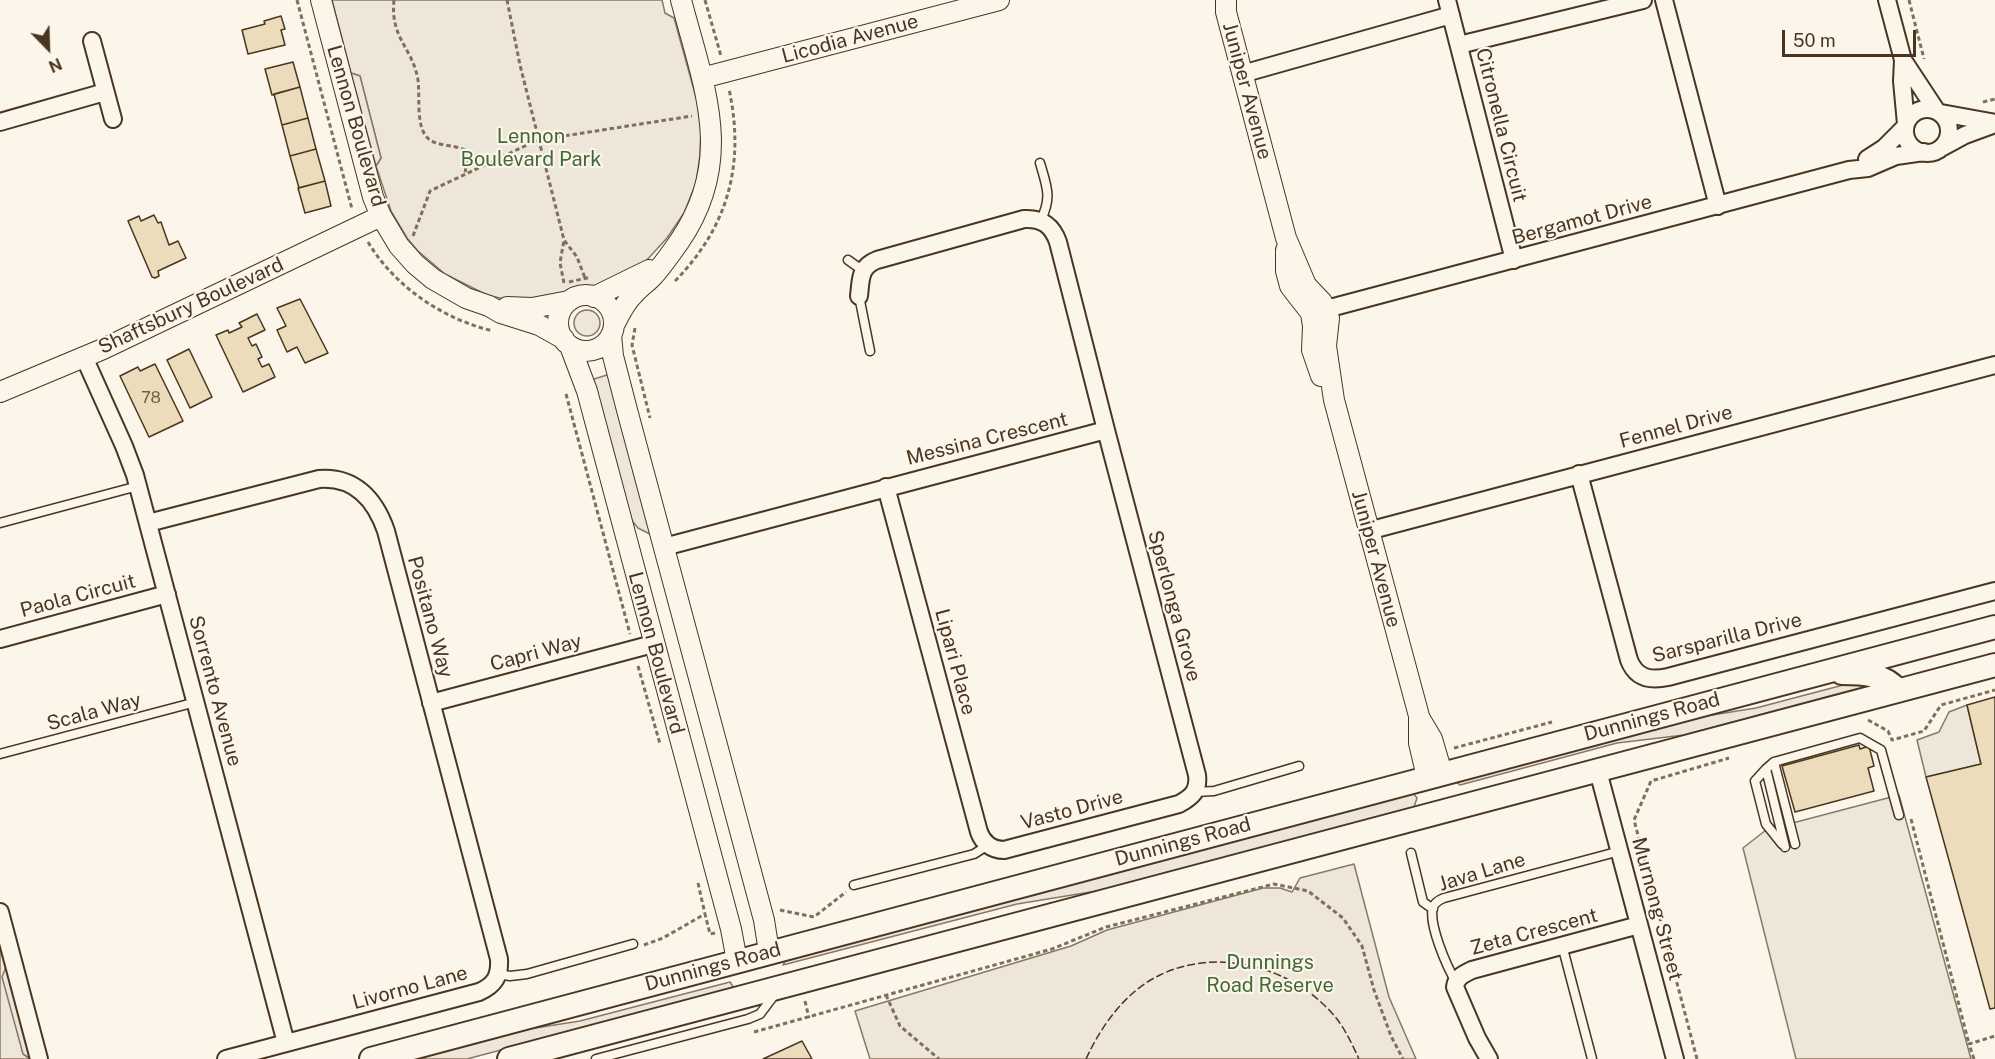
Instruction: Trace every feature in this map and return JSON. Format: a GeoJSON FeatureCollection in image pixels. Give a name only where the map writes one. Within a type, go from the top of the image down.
{"type":"FeatureCollection","features":[{"type":"Feature","properties":{"kind":"main road","name":"Dunnings Road"},"geometry":{"type":"LineString","coordinates":[[371,1059],[1995,627]]}},
{"type":"Feature","properties":{"kind":"main road","name":"Dunnings Road"},"geometry":{"type":"LineString","coordinates":[[509,1059],[1995,665]]}},
{"type":"Feature","properties":{"kind":"main road"},"geometry":{"type":"LineString","coordinates":[[1814,674],[1872,675],[1893,685],[1898,691]]}},
{"type":"Feature","properties":{"kind":"main road"},"geometry":{"type":"LineString","coordinates":[[1435,775],[1444,812]]}},
{"type":"Feature","properties":{"kind":"main road"},"geometry":{"type":"LineString","coordinates":[[769,952],[776,988]]}},
{"type":"Feature","properties":{"kind":"main road"},"geometry":{"type":"LineString","coordinates":[[737,961],[744,996]]}},
{"type":"Feature","properties":{"kind":"street","name":"Lennon Boulevard"},"geometry":{"type":"LineString","coordinates":[[321,0],[368,182],[381,216],[406,255],[433,279],[466,298],[501,313],[539,325],[567,342],[586,391],[731,929],[737,961]]}},
{"type":"Feature","properties":{"kind":"street"},"geometry":{"type":"LineString","coordinates":[[613,330],[613,314],[603,301],[567,292],[559,326],[567,342],[584,351],[602,346],[613,330],[633,294],[655,274],[689,225],[706,183],[712,146],[710,114],[681,0]]}},
{"type":"Feature","properties":{"kind":"street","name":"Licodia Avenue"},"geometry":{"type":"LineString","coordinates":[[702,78],[999,0]]}},
{"type":"Feature","properties":{"kind":"street"},"geometry":{"type":"LineString","coordinates":[[1459,45],[1643,0]]}},
{"type":"Feature","properties":{"kind":"street"},"geometry":{"type":"LineString","coordinates":[[1664,0],[1718,206]]}},
{"type":"Feature","properties":{"kind":"street"},"geometry":{"type":"LineString","coordinates":[[1887,0],[1903,60],[1905,134],[1909,144],[1917,150],[1931,151],[1945,144],[1949,133],[1948,122],[1903,60]]}},
{"type":"Feature","properties":{"kind":"street","name":"Juniper Avenue"},"geometry":{"type":"LineString","coordinates":[[1224,4],[1286,238],[1306,285],[1322,302],[1318,312],[1329,324],[1326,346],[1334,400],[1419,716],[1419,743],[1435,775]]}},
{"type":"Feature","properties":{"kind":"street"},"geometry":{"type":"LineString","coordinates":[[1242,74],[1449,8]]}},
{"type":"Feature","properties":{"kind":"street","name":"Citronella Circuit"},"geometry":{"type":"LineString","coordinates":[[1449,8],[1514,260]]}},
{"type":"Feature","properties":{"kind":"street"},"geometry":{"type":"LineString","coordinates":[[92,41],[113,119]]}},
{"type":"Feature","properties":{"kind":"street"},"geometry":{"type":"LineString","coordinates":[[0,122],[105,92]]}},
{"type":"Feature","properties":{"kind":"street"},"geometry":{"type":"LineString","coordinates":[[1905,126],[1911,115],[1917,111],[1926,108],[1938,111]]}},
{"type":"Feature","properties":{"kind":"street","name":"Bergamot Drive"},"geometry":{"type":"LineString","coordinates":[[1938,111],[1995,123]]}},
{"type":"Feature","properties":{"kind":"street","name":"Bergamot Drive"},"geometry":{"type":"LineString","coordinates":[[1318,312],[1849,171],[1868,168],[1896,156],[1931,151],[1995,123]]}},
{"type":"Feature","properties":{"kind":"street","name":"Bergamot Drive"},"geometry":{"type":"LineString","coordinates":[[1849,171],[1884,148],[1905,126]]}},
{"type":"Feature","properties":{"kind":"street","name":"Shaftsbury Boulevard"},"geometry":{"type":"LineString","coordinates":[[0,392],[84,357],[381,216]]}},
{"type":"Feature","properties":{"kind":"street"},"geometry":{"type":"LineString","coordinates":[[859,296],[855,265],[1024,219],[1041,220],[1050,227],[1058,242],[1106,430]]}},
{"type":"Feature","properties":{"kind":"street"},"geometry":{"type":"LineString","coordinates":[[594,297],[644,273],[667,256]]}},
{"type":"Feature","properties":{"kind":"street","name":"Lennon Boulevard"},"geometry":{"type":"LineString","coordinates":[[489,306],[532,308],[567,292]]}},
{"type":"Feature","properties":{"kind":"street","name":"Lennon Boulevard"},"geometry":{"type":"LineString","coordinates":[[613,330],[615,363],[764,920],[769,952]]}},
{"type":"Feature","properties":{"kind":"street","name":"Sorrento Avenue"},"geometry":{"type":"LineString","coordinates":[[84,357],[124,446],[138,486],[286,1043]]}},
{"type":"Feature","properties":{"kind":"street","name":"Fennel Drive"},"geometry":{"type":"LineString","coordinates":[[1368,531],[1995,365]]}},
{"type":"Feature","properties":{"kind":"street","name":"Messina Crescent"},"geometry":{"type":"LineString","coordinates":[[664,547],[1106,430]]}},
{"type":"Feature","properties":{"kind":"street","name":"Sperlonga Grove"},"geometry":{"type":"LineString","coordinates":[[1106,430],[1197,775],[1195,792]]}},
{"type":"Feature","properties":{"kind":"street","name":"Sarsparilla Drive"},"geometry":{"type":"LineString","coordinates":[[1579,474],[1629,660],[1637,673],[1646,678],[1668,677],[1995,591]]}},
{"type":"Feature","properties":{"kind":"street","name":"Positano Way"},"geometry":{"type":"LineString","coordinates":[[148,523],[319,479],[339,479],[358,488],[372,502],[383,524],[499,959],[498,974]]}},
{"type":"Feature","properties":{"kind":"street","name":"Lipari Place"},"geometry":{"type":"LineString","coordinates":[[886,487],[979,832],[988,845]]}},
{"type":"Feature","properties":{"kind":"street"},"geometry":{"type":"LineString","coordinates":[[630,555],[664,547]]}},
{"type":"Feature","properties":{"kind":"street","name":"Paola Circuit"},"geometry":{"type":"LineString","coordinates":[[0,639],[167,594]]}},
{"type":"Feature","properties":{"kind":"street","name":"Capri Way"},"geometry":{"type":"LineString","coordinates":[[430,703],[653,644]]}},
{"type":"Feature","properties":{"kind":"street","name":"Murnong Street"},"geometry":{"type":"LineString","coordinates":[[1598,771],[1675,1059]]}},
{"type":"Feature","properties":{"kind":"street","name":"Vasto Drive"},"geometry":{"type":"LineString","coordinates":[[988,845],[1004,850],[1179,804],[1195,792]]}},
{"type":"Feature","properties":{"kind":"street"},"geometry":{"type":"LineString","coordinates":[[0,912],[3,938],[39,1059]]}},
{"type":"Feature","properties":{"kind":"street","name":"Zeta Crescent"},"geometry":{"type":"LineString","coordinates":[[1489,1059],[1477,1038],[1455,987],[1462,974],[1639,925]]}},
{"type":"Feature","properties":{"kind":"street","name":"Livorno Lane"},"geometry":{"type":"LineString","coordinates":[[226,1059],[480,992],[492,985],[498,974]]}},
{"type":"Feature","properties":{"kind":"lane"},"geometry":{"type":"LineString","coordinates":[[1040,163],[1049,195],[1046,211],[1041,220]]}},
{"type":"Feature","properties":{"kind":"lane"},"geometry":{"type":"LineString","coordinates":[[859,296],[870,351]]}},
{"type":"Feature","properties":{"kind":"lane"},"geometry":{"type":"LineString","coordinates":[[0,523],[138,486]]}},
{"type":"Feature","properties":{"kind":"lane","name":"Scala Way"},"geometry":{"type":"LineString","coordinates":[[0,754],[196,702]]}},
{"type":"Feature","properties":{"kind":"lane"},"geometry":{"type":"LineString","coordinates":[[1785,847],[1766,769],[1774,762],[1860,738],[1881,750],[1899,815]]}},
{"type":"Feature","properties":{"kind":"lane"},"geometry":{"type":"LineString","coordinates":[[1774,762],[1795,844]]}},
{"type":"Feature","properties":{"kind":"lane","name":"Vasto Drive"},"geometry":{"type":"LineString","coordinates":[[1195,792],[1214,791],[1299,766]]}},
{"type":"Feature","properties":{"kind":"lane","name":"Vasto Drive"},"geometry":{"type":"LineString","coordinates":[[854,885],[974,854],[988,845]]}},
{"type":"Feature","properties":{"kind":"lane","name":"Java Lane"},"geometry":{"type":"LineString","coordinates":[[1456,982],[1445,964],[1432,918],[1436,902],[1620,851]]}},
{"type":"Feature","properties":{"kind":"lane"},"geometry":{"type":"LineString","coordinates":[[1411,853],[1424,902],[1433,909]]}},
{"type":"Feature","properties":{"kind":"lane"},"geometry":{"type":"LineString","coordinates":[[498,974],[510,976],[526,974],[633,944]]}},
{"type":"Feature","properties":{"kind":"lane"},"geometry":{"type":"LineString","coordinates":[[1562,945],[1592,1059]]}},
{"type":"Feature","properties":{"kind":"lane"},"geometry":{"type":"LineString","coordinates":[[596,1059],[748,1019],[760,1014],[776,992],[776,988]]}},
{"type":"Feature","properties":{"kind":"path"},"geometry":{"type":"LineString","coordinates":[[297,0],[351,205],[359,226],[378,258],[420,298],[445,314],[461,322],[498,332]]}},
{"type":"Feature","properties":{"kind":"path"},"geometry":{"type":"LineString","coordinates":[[394,0],[393,20],[396,30],[416,73],[420,119],[424,133],[437,143],[465,150],[467,157],[465,174]]}},
{"type":"Feature","properties":{"kind":"path"},"geometry":{"type":"LineString","coordinates":[[507,0],[538,140],[564,240],[560,263],[567,292]]}},
{"type":"Feature","properties":{"kind":"path"},"geometry":{"type":"LineString","coordinates":[[670,286],[702,249],[721,214],[735,162],[733,109],[726,72],[705,0]]}},
{"type":"Feature","properties":{"kind":"path"},"geometry":{"type":"LineString","coordinates":[[1908,0],[1926,65]]}},
{"type":"Feature","properties":{"kind":"path"},"geometry":{"type":"LineString","coordinates":[[1979,103],[1995,99]]}},
{"type":"Feature","properties":{"kind":"path"},"geometry":{"type":"LineString","coordinates":[[406,255],[430,191],[538,140],[733,109]]}},
{"type":"Feature","properties":{"kind":"path"},"geometry":{"type":"LineString","coordinates":[[564,240],[578,257],[585,278]]}},
{"type":"Feature","properties":{"kind":"path"},"geometry":{"type":"LineString","coordinates":[[635,326],[632,345],[652,423]]}},
{"type":"Feature","properties":{"kind":"path"},"geometry":{"type":"LineString","coordinates":[[564,384],[663,752]]}},
{"type":"Feature","properties":{"kind":"path"},"geometry":{"type":"LineString","coordinates":[[1909,812],[1974,1059]]}},
{"type":"Feature","properties":{"kind":"path"},"geometry":{"type":"LineString","coordinates":[[698,883],[710,934]]}},
{"type":"Feature","properties":{"kind":"path"},"geometry":{"type":"LineString","coordinates":[[754,1032],[1052,949],[1106,927],[1274,884],[1308,891],[1343,918],[1362,946],[1374,990],[1391,1036],[1403,1059]]}},
{"type":"Feature","properties":{"kind":"path"},"geometry":{"type":"LineString","coordinates":[[781,910],[814,917],[854,885]]}},
{"type":"Feature","properties":{"kind":"path"},"geometry":{"type":"LineString","coordinates":[[633,944],[643,945],[654,942],[705,914]]}},
{"type":"Feature","properties":{"kind":"path"},"geometry":{"type":"LineString","coordinates":[[886,995],[900,1026],[939,1059]]}},
{"type":"Feature","properties":{"kind":"path"},"geometry":{"type":"LineString","coordinates":[[1969,1044],[1995,1036]]}},
{"type":"Feature","properties":{"kind":"green space","name":"Lennon Boulevard Park"},"geometry":{"type":"Polygon","coordinates":[[[332,0],[662,0],[665,13],[674,18],[697,101],[701,127],[696,183],[684,213],[667,238],[645,262],[591,288],[517,302],[487,295],[445,274],[418,251],[407,238],[391,211],[376,166],[381,158],[360,76],[351,73],[332,0]]]}},
{"type":"Feature","properties":{"kind":"green space"},"geometry":{"type":"Polygon","coordinates":[[[587,310],[596,314],[600,323],[596,332],[587,336],[578,332],[574,323],[578,314],[587,310]]]}},
{"type":"Feature","properties":{"kind":"green space"},"geometry":{"type":"Polygon","coordinates":[[[610,374],[651,534],[638,528],[629,517],[591,380],[610,374]]]}},
{"type":"Feature","properties":{"kind":"green space"},"geometry":{"type":"Polygon","coordinates":[[[1847,684],[1868,684],[1684,735],[1617,743],[1460,785],[1456,782],[1662,723],[1756,708],[1847,684]]]}},
{"type":"Feature","properties":{"kind":"green space"},"geometry":{"type":"Polygon","coordinates":[[[1408,792],[1413,793],[1417,798],[1414,807],[1409,809],[1103,890],[1017,904],[783,965],[787,958],[1408,792]]]}},
{"type":"Feature","properties":{"kind":"green space","name":"Dunnings Road Reserve"},"geometry":{"type":"Polygon","coordinates":[[[1354,864],[1389,997],[1416,1059],[870,1059],[855,1011],[1071,946],[1107,930],[1263,888],[1280,888],[1292,892],[1300,878],[1354,864]]]}},
{"type":"Feature","properties":{"kind":"green space"},"geometry":{"type":"Polygon","coordinates":[[[0,945],[23,1054],[30,1059],[0,1059],[0,945]]]}},
{"type":"Feature","properties":{"kind":"green space"},"geometry":{"type":"Polygon","coordinates":[[[730,982],[734,988],[467,1059],[423,1059],[421,1054],[497,1034],[580,1021],[730,982]]]}},
{"type":"Feature","properties":{"kind":"shaded area"},"geometry":{"type":"Polygon","coordinates":[[[351,73],[360,76],[381,158],[376,166],[351,73]]]}},
{"type":"Feature","properties":{"kind":"shaded area"},"geometry":{"type":"Polygon","coordinates":[[[1967,705],[1981,764],[1926,777],[1917,740],[1939,732],[1949,712],[1967,705]]]}},
{"type":"Feature","properties":{"kind":"shaded area"},"geometry":{"type":"Polygon","coordinates":[[[1899,795],[1971,1059],[1796,1059],[1743,848],[1766,830],[1899,795]]]}},
{"type":"Feature","properties":{"kind":"shaded area"},"geometry":{"type":"Polygon","coordinates":[[[6,967],[31,1059],[23,1054],[2,977],[6,967]]]}},
{"type":"Feature","properties":{"kind":"building"},"geometry":{"type":"Polygon","coordinates":[[[281,16],[285,29],[281,30],[285,45],[248,54],[242,30],[265,24],[264,21],[281,16]]]}},
{"type":"Feature","properties":{"kind":"building"},"geometry":{"type":"Polygon","coordinates":[[[293,62],[300,87],[272,95],[265,69],[293,62]]]}},
{"type":"Feature","properties":{"kind":"building"},"geometry":{"type":"Polygon","coordinates":[[[300,87],[308,118],[282,125],[274,94],[300,87]]]}},
{"type":"Feature","properties":{"kind":"building"},"geometry":{"type":"Polygon","coordinates":[[[308,118],[316,149],[290,156],[282,125],[308,118]]]}},
{"type":"Feature","properties":{"kind":"building"},"geometry":{"type":"Polygon","coordinates":[[[316,149],[325,181],[299,188],[290,156],[316,149]]]}},
{"type":"Feature","properties":{"kind":"building"},"geometry":{"type":"Polygon","coordinates":[[[325,181],[331,206],[305,213],[298,188],[325,181]]]}},
{"type":"Feature","properties":{"kind":"building"},"geometry":{"type":"Polygon","coordinates":[[[154,215],[158,223],[161,222],[169,245],[178,241],[186,258],[158,271],[159,276],[155,278],[152,277],[128,221],[139,216],[141,221],[154,215]]]}},
{"type":"Feature","properties":{"kind":"building"},"geometry":{"type":"Polygon","coordinates":[[[300,299],[328,353],[305,363],[297,347],[287,352],[277,330],[286,326],[277,308],[300,299]]]}},
{"type":"Feature","properties":{"kind":"building"},"geometry":{"type":"Polygon","coordinates":[[[257,314],[265,330],[248,338],[252,346],[256,344],[262,357],[258,359],[262,367],[269,364],[275,377],[243,392],[216,335],[228,330],[229,333],[242,327],[239,323],[257,314]]]}},
{"type":"Feature","properties":{"kind":"building"},"geometry":{"type":"Polygon","coordinates":[[[189,349],[212,397],[190,408],[167,360],[189,349]]]}},
{"type":"Feature","properties":{"kind":"building"},"geometry":{"type":"Polygon","coordinates":[[[155,364],[183,421],[149,437],[120,376],[138,367],[140,371],[155,364]]]}},
{"type":"Feature","properties":{"kind":"building"},"geometry":{"type":"Polygon","coordinates":[[[1995,697],[1995,1008],[1990,1009],[1926,777],[1981,764],[1967,705],[1995,697]]]}},
{"type":"Feature","properties":{"kind":"building"},"geometry":{"type":"Polygon","coordinates":[[[1859,745],[1860,749],[1869,746],[1874,766],[1868,768],[1874,791],[1795,812],[1782,766],[1859,745]]]}},
{"type":"Feature","properties":{"kind":"building"},"geometry":{"type":"Polygon","coordinates":[[[802,1041],[812,1059],[763,1059],[802,1041]]]}},
{"type":"Feature","properties":{"kind":"fence"},"geometry":{"type":"LineString","coordinates":[[1086,1059],[1107,1022],[1136,990],[1160,975],[1183,966],[1207,962],[1256,967],[1279,975],[1300,987],[1320,1001],[1337,1019],[1359,1059]]}}]}
